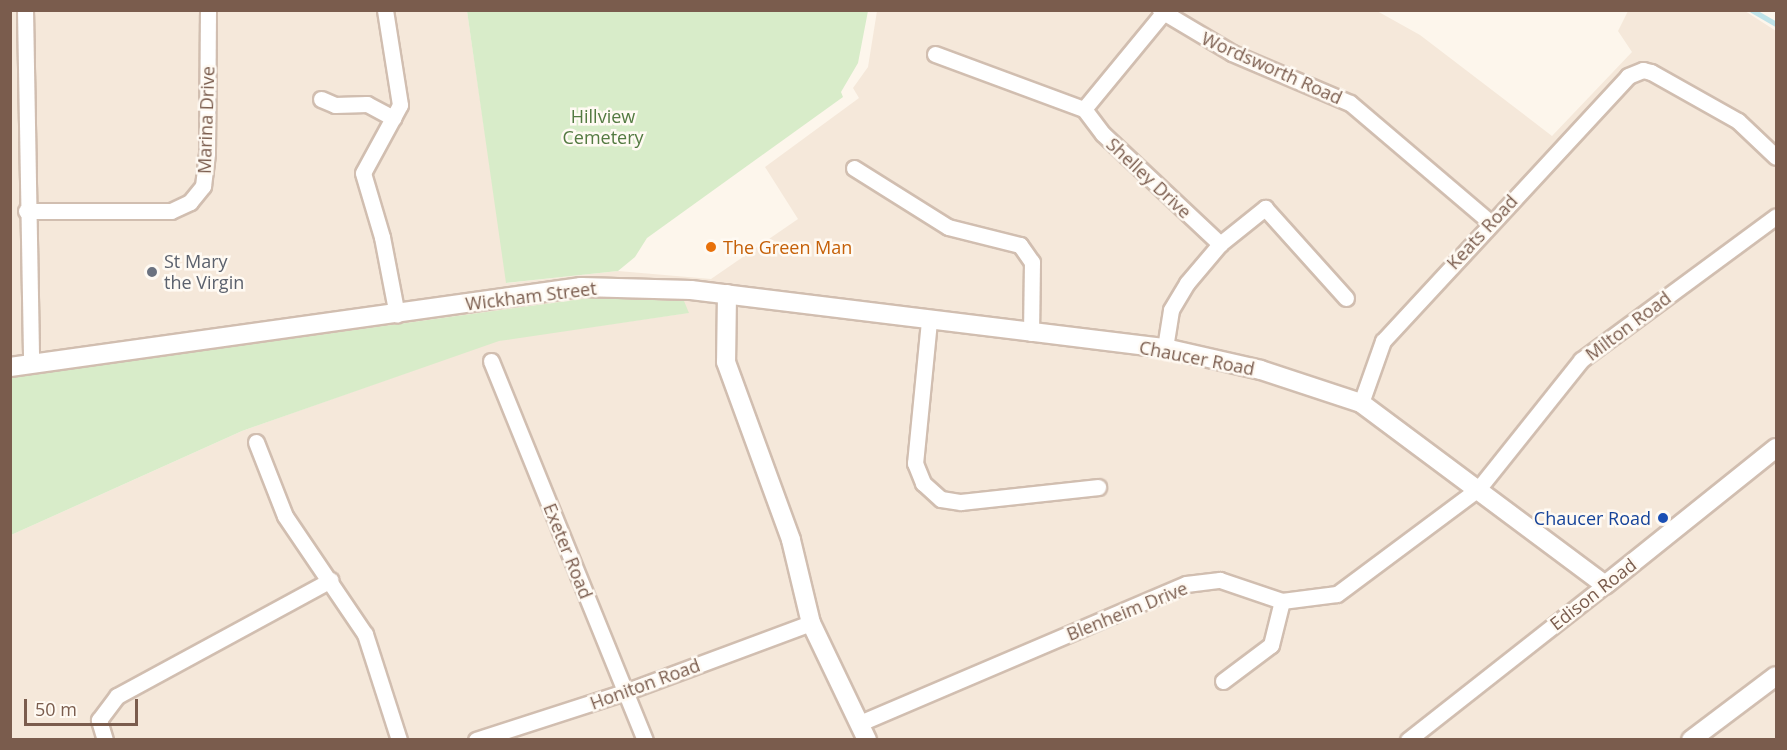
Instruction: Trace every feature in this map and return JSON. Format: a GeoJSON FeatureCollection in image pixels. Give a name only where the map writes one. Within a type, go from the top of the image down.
{"type":"FeatureCollection","features":[{"type":"Feature","properties":{"kind":"street"},"geometry":{"type":"LineString","coordinates":[[25,10],[26,211],[31,364]]}},
{"type":"Feature","properties":{"kind":"street","name":"Marina Drive"},"geometry":{"type":"LineString","coordinates":[[26,211],[171,212],[190,202],[203,186],[207,153],[208,10]]}},
{"type":"Feature","properties":{"kind":"street"},"geometry":{"type":"LineString","coordinates":[[385,10],[401,89],[400,105],[363,173],[387,258],[397,315]]}},
{"type":"Feature","properties":{"kind":"street"},"geometry":{"type":"LineString","coordinates":[[935,54],[1084,109],[1162,12]]}},
{"type":"Feature","properties":{"kind":"street","name":"Wordsworth Road"},"geometry":{"type":"LineString","coordinates":[[1162,12],[1232,52],[1350,103],[1490,222]]}},
{"type":"Feature","properties":{"kind":"street","name":"Keats Road"},"geometry":{"type":"LineString","coordinates":[[1361,403],[1383,340],[1490,222],[1628,76],[1642,70],[1651,72],[1738,121],[1776,157]]}},
{"type":"Feature","properties":{"kind":"street"},"geometry":{"type":"LineString","coordinates":[[321,99],[335,105],[367,104],[393,118]]}},
{"type":"Feature","properties":{"kind":"street","name":"Shelley Drive"},"geometry":{"type":"LineString","coordinates":[[1084,109],[1103,134],[1220,244]]}},
{"type":"Feature","properties":{"kind":"street"},"geometry":{"type":"LineString","coordinates":[[854,168],[948,227],[1020,245],[1032,262],[1031,333]]}},
{"type":"Feature","properties":{"kind":"street"},"geometry":{"type":"LineString","coordinates":[[1165,348],[1171,310],[1187,284],[1220,244],[1265,208],[1346,298]]}},
{"type":"Feature","properties":{"kind":"street","name":"Milton Road"},"geometry":{"type":"LineString","coordinates":[[1479,488],[1581,360],[1776,216]]}},
{"type":"Feature","properties":{"kind":"street","name":"Wickham Street"},"geometry":{"type":"LineString","coordinates":[[10,367],[397,315],[581,287],[656,287],[727,294]]}},
{"type":"Feature","properties":{"kind":"street"},"geometry":{"type":"LineString","coordinates":[[727,294],[726,362],[791,540],[811,623],[864,731]]}},
{"type":"Feature","properties":{"kind":"street","name":"Chaucer Road"},"geometry":{"type":"LineString","coordinates":[[727,294],[929,321],[1165,348],[1262,370],[1361,403],[1479,488],[1605,585]]}},
{"type":"Feature","properties":{"kind":"street"},"geometry":{"type":"LineString","coordinates":[[929,321],[915,463],[923,483],[942,499],[961,502],[1098,487]]}},
{"type":"Feature","properties":{"kind":"street","name":"Exeter Road"},"geometry":{"type":"LineString","coordinates":[[491,361],[645,740]]}},
{"type":"Feature","properties":{"kind":"street"},"geometry":{"type":"LineString","coordinates":[[256,442],[285,516],[331,580],[365,634],[399,740]]}},
{"type":"Feature","properties":{"kind":"street","name":"Edison Road"},"geometry":{"type":"LineString","coordinates":[[1408,740],[1776,448]]}},
{"type":"Feature","properties":{"kind":"street","name":"Blenheim Drive"},"geometry":{"type":"LineString","coordinates":[[864,731],[1186,584],[1220,580],[1282,601],[1337,594],[1479,488]]}},
{"type":"Feature","properties":{"kind":"street"},"geometry":{"type":"LineString","coordinates":[[105,740],[99,720],[117,696],[331,580]]}},
{"type":"Feature","properties":{"kind":"street"},"geometry":{"type":"LineString","coordinates":[[1223,681],[1271,645],[1282,601]]}},
{"type":"Feature","properties":{"kind":"street","name":"Honiton Road"},"geometry":{"type":"LineString","coordinates":[[476,740],[625,692],[811,623]]}},
{"type":"Feature","properties":{"kind":"street"},"geometry":{"type":"LineString","coordinates":[[1691,740],[1776,676]]}},
{"type":"Feature","properties":{"kind":"shaded area"},"geometry":{"type":"Polygon","coordinates":[[[10,11],[467,11],[507,283],[618,271],[711,279],[798,219],[765,167],[859,98],[853,88],[868,67],[877,11],[1377,11],[1420,35],[1552,136],[1632,52],[1618,31],[1628,11],[1745,11],[1776,31],[1776,739],[11,739],[11,535],[242,431],[499,340],[688,313],[206,352],[11,377],[10,11]]]}},
{"type":"Feature","properties":{"kind":"green space","name":"Hillview Cemetery"},"geometry":{"type":"Polygon","coordinates":[[[467,10],[868,11],[858,63],[841,92],[843,97],[647,238],[635,257],[618,271],[506,283],[467,10]]]}},
{"type":"Feature","properties":{"kind":"green space"},"geometry":{"type":"Polygon","coordinates":[[[589,298],[684,301],[689,313],[499,341],[242,431],[11,535],[11,377],[589,298]]]}},
{"type":"Feature","properties":{"kind":"waterway"},"geometry":{"type":"LineString","coordinates":[[1752,10],[1776,24]]}},
{"type":"Feature","properties":{"kind":"place","name":"The Green Man"},"geometry":{"type":"Point","coordinates":[711,247]}},
{"type":"Feature","properties":{"kind":"place","name":"St Mary the Virgin"},"geometry":{"type":"Point","coordinates":[152,272]}},
{"type":"Feature","properties":{"kind":"place","name":"Chaucer Road"},"geometry":{"type":"Point","coordinates":[1663,518]}}]}
